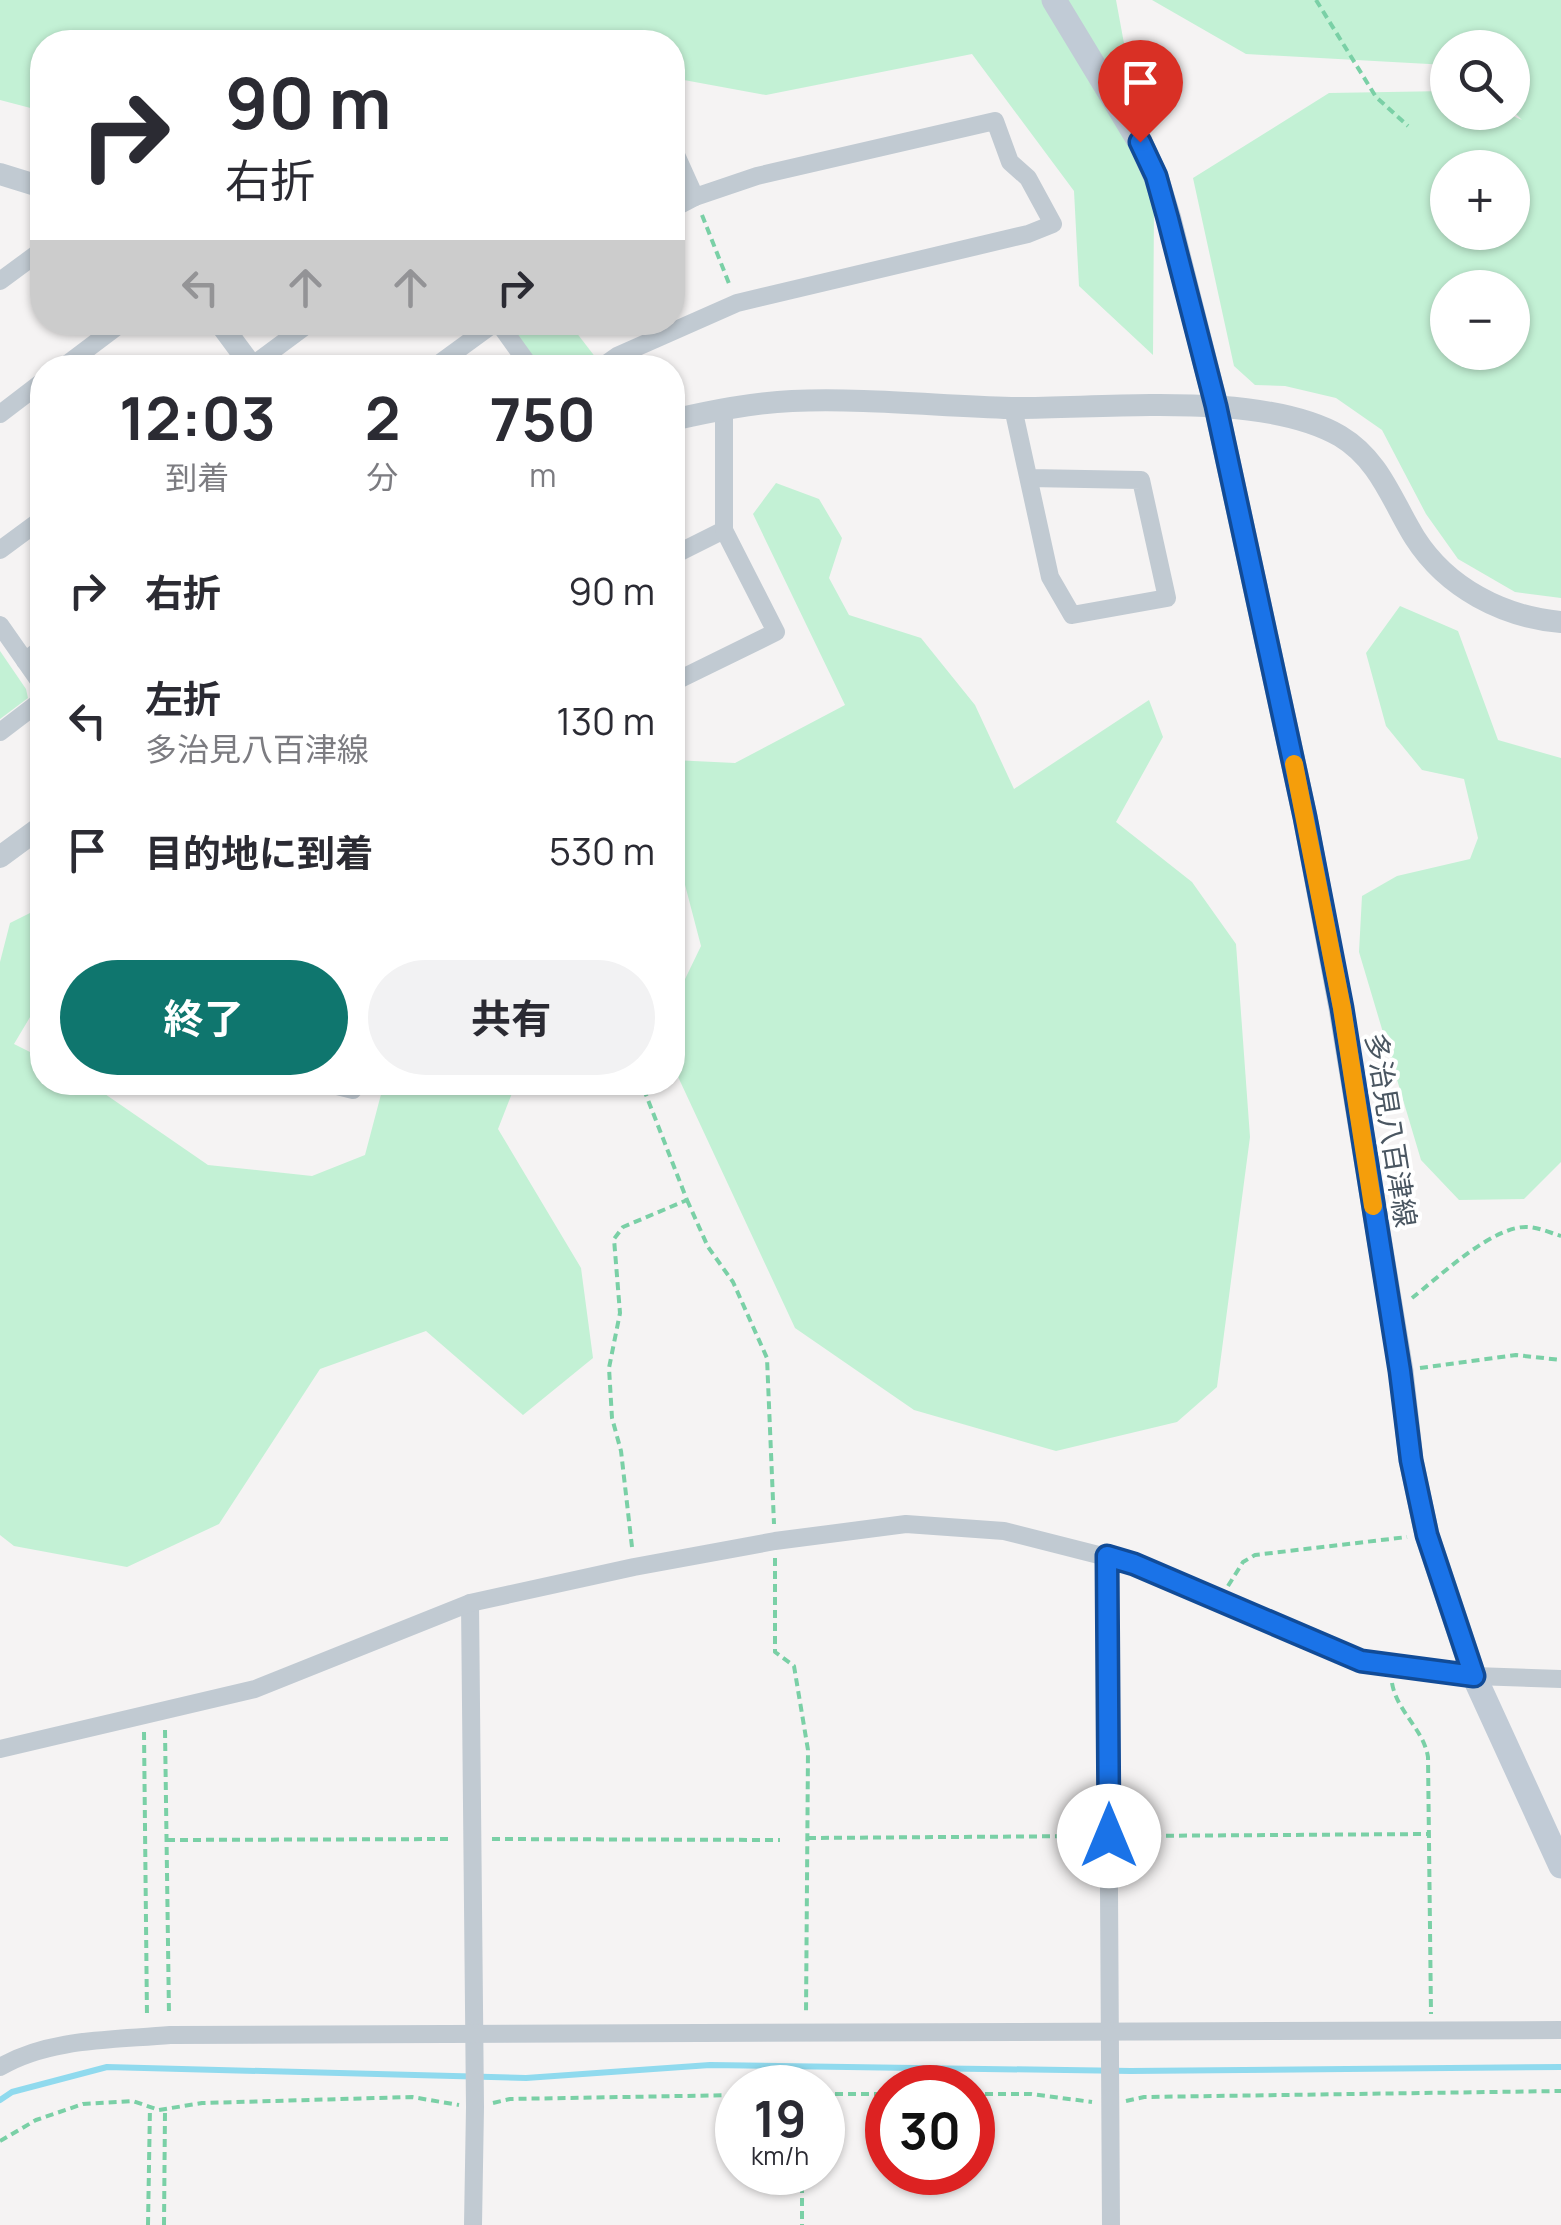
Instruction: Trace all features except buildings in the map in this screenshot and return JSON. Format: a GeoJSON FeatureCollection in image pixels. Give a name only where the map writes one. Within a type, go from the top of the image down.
{"type":"FeatureCollection","features":[{"type":"Feature","properties":{"kind":"main road","name":"多治見八百津線"},"geometry":{"type":"LineString","coordinates":[[1054,0],[1140,142],[1156,176],[1216,406],[1309,836],[1342,1008],[1411,1460],[1427,1535],[1474,1676],[1561,1866]]}},
{"type":"Feature","properties":{"kind":"street"},"geometry":{"type":"LineString","coordinates":[[685,202],[757,176],[995,121],[1010,162],[1028,178],[1053,224],[1028,234],[737,304],[685,327]]}},
{"type":"Feature","properties":{"kind":"street"},"geometry":{"type":"LineString","coordinates":[[0,174],[30,183]]}},
{"type":"Feature","properties":{"kind":"street"},"geometry":{"type":"LineString","coordinates":[[685,175],[695,197]]}},
{"type":"Feature","properties":{"kind":"street"},"geometry":{"type":"LineString","coordinates":[[0,282],[30,259]]}},
{"type":"Feature","properties":{"kind":"street"},"geometry":{"type":"LineString","coordinates":[[79,355],[106,335]]}},
{"type":"Feature","properties":{"kind":"street"},"geometry":{"type":"LineString","coordinates":[[267,355],[294,335]]}},
{"type":"Feature","properties":{"kind":"street"},"geometry":{"type":"LineString","coordinates":[[450,355],[479,335]]}},
{"type":"Feature","properties":{"kind":"street"},"geometry":{"type":"LineString","coordinates":[[619,355],[665,335]]}},
{"type":"Feature","properties":{"kind":"street"},"geometry":{"type":"LineString","coordinates":[[0,414],[30,391]]}},
{"type":"Feature","properties":{"kind":"street"},"geometry":{"type":"LineString","coordinates":[[685,417],[724,408],[792,402],[1013,408],[1216,406],[1292,418],[1340,436],[1371,460],[1416,538],[1450,576],[1489,604],[1539,620],[1561,622]]}},
{"type":"Feature","properties":{"kind":"street"},"geometry":{"type":"LineString","coordinates":[[685,677],[776,632],[724,530],[724,408]]}},
{"type":"Feature","properties":{"kind":"street"},"geometry":{"type":"LineString","coordinates":[[1013,408],[1050,576],[1072,615],[1167,598],[1141,480],[1030,478]]}},
{"type":"Feature","properties":{"kind":"street"},"geometry":{"type":"LineString","coordinates":[[0,550],[30,528]]}},
{"type":"Feature","properties":{"kind":"street"},"geometry":{"type":"LineString","coordinates":[[685,550],[724,530]]}},
{"type":"Feature","properties":{"kind":"street"},"geometry":{"type":"LineString","coordinates":[[0,625],[30,668]]}},
{"type":"Feature","properties":{"kind":"street"},"geometry":{"type":"LineString","coordinates":[[25,661],[30,657]]}},
{"type":"Feature","properties":{"kind":"street"},"geometry":{"type":"LineString","coordinates":[[0,732],[30,709]]}},
{"type":"Feature","properties":{"kind":"street"},"geometry":{"type":"LineString","coordinates":[[0,857],[30,835]]}},
{"type":"Feature","properties":{"kind":"street"},"geometry":{"type":"LineString","coordinates":[[0,1749],[255,1689],[470,1603],[634,1566],[774,1541],[906,1524],[1004,1531],[1134,1564],[1361,1661],[1474,1676],[1561,1680]]}},
{"type":"Feature","properties":{"kind":"street"},"geometry":{"type":"LineString","coordinates":[[1107,1556],[1112,2225]]}},
{"type":"Feature","properties":{"kind":"street"},"geometry":{"type":"LineString","coordinates":[[470,1603],[473,2225]]}},
{"type":"Feature","properties":{"kind":"street"},"geometry":{"type":"LineString","coordinates":[[0,2067],[12,2060],[76,2043],[170,2035],[1561,2030]]}},
{"type":"Feature","properties":{"kind":"path"},"geometry":{"type":"LineString","coordinates":[[1316,0],[1376,96],[1408,126]]}},
{"type":"Feature","properties":{"kind":"path"},"geometry":{"type":"LineString","coordinates":[[695,197],[737,304]]}},
{"type":"Feature","properties":{"kind":"path"},"geometry":{"type":"LineString","coordinates":[[646,1095],[708,1247],[733,1282],[768,1358],[775,1652],[794,1666],[808,1750],[806,2034]]}},
{"type":"Feature","properties":{"kind":"path"},"geometry":{"type":"LineString","coordinates":[[634,1566],[621,1452],[612,1418],[609,1368],[620,1313],[614,1239],[623,1227],[687,1200]]}},
{"type":"Feature","properties":{"kind":"path"},"geometry":{"type":"LineString","coordinates":[[1388,1303],[1410,1299],[1473,1250],[1503,1233],[1527,1226],[1561,1236]]}},
{"type":"Feature","properties":{"kind":"path"},"geometry":{"type":"LineString","coordinates":[[1400,1371],[1516,1355],[1561,1360]]}},
{"type":"Feature","properties":{"kind":"path"},"geometry":{"type":"LineString","coordinates":[[1219,1602],[1243,1562],[1254,1555],[1427,1535]]}},
{"type":"Feature","properties":{"kind":"path"},"geometry":{"type":"LineString","coordinates":[[1389,1664],[1394,1693],[1419,1730],[1428,1757],[1432,2030]]}},
{"type":"Feature","properties":{"kind":"path"},"geometry":{"type":"LineString","coordinates":[[165,1710],[170,2035]]}},
{"type":"Feature","properties":{"kind":"path"},"geometry":{"type":"LineString","coordinates":[[140,1716],[146,1741],[147,2037]]}},
{"type":"Feature","properties":{"kind":"path"},"geometry":{"type":"LineString","coordinates":[[995,2094],[1032,2094],[1112,2104],[1144,2097],[1561,2091]]}},
{"type":"Feature","properties":{"kind":"path"},"geometry":{"type":"LineString","coordinates":[[0,2140],[36,2120],[84,2104],[134,2101],[166,2109],[202,2103],[412,2097],[715,2095]]}},
{"type":"Feature","properties":{"kind":"path"},"geometry":{"type":"LineString","coordinates":[[148,2225],[150,2106]]}},
{"type":"Feature","properties":{"kind":"path"},"geometry":{"type":"LineString","coordinates":[[164,2225],[166,2109]]}},
{"type":"Feature","properties":{"kind":"path"},"geometry":{"type":"LineString","coordinates":[[802,2195],[802,2225]]}},
{"type":"Feature","properties":{"kind":"green space"},"geometry":{"type":"Polygon","coordinates":[[[0,0],[1116,0],[1154,206],[1153,355],[1079,286],[1074,191],[972,54],[766,95],[685,80],[685,30],[30,30],[30,108],[0,100],[0,0]]]}},
{"type":"Feature","properties":{"kind":"green space"},"geometry":{"type":"Polygon","coordinates":[[[1152,0],[1561,0],[1561,598],[1515,592],[1458,559],[1426,514],[1382,430],[1336,398],[1285,386],[1255,385],[1234,366],[1193,178],[1329,93],[1430,91],[1430,130],[1530,130],[1530,30],[1430,30],[1430,64],[1246,54],[1152,0]]]}},
{"type":"Feature","properties":{"kind":"green space"},"geometry":{"type":"Polygon","coordinates":[[[516,335],[578,335],[594,355],[531,355],[516,335]]]}},
{"type":"Feature","properties":{"kind":"green space"},"geometry":{"type":"Polygon","coordinates":[[[776,483],[819,499],[842,538],[829,578],[849,615],[921,638],[975,705],[1014,789],[1149,700],[1163,737],[1116,822],[1192,882],[1236,944],[1250,1137],[1217,1387],[1177,1422],[1056,1451],[914,1410],[795,1328],[685,1092],[685,979],[701,946],[685,885],[685,761],[735,763],[845,705],[753,514],[776,483]]]}},
{"type":"Feature","properties":{"kind":"green space"},"geometry":{"type":"Polygon","coordinates":[[[1400,606],[1458,631],[1498,740],[1561,758],[1561,1162],[1524,1199],[1459,1200],[1421,1160],[1359,952],[1362,896],[1397,876],[1470,859],[1478,838],[1464,779],[1422,770],[1386,726],[1366,653],[1400,606]]]}},
{"type":"Feature","properties":{"kind":"green space"},"geometry":{"type":"Polygon","coordinates":[[[0,651],[28,698],[0,719],[0,651]]]}},
{"type":"Feature","properties":{"kind":"green space"},"geometry":{"type":"Polygon","coordinates":[[[30,913],[30,1017],[14,1044],[30,1052],[30,1095],[106,1095],[208,1165],[312,1176],[365,1155],[381,1095],[511,1095],[498,1129],[581,1268],[593,1358],[523,1415],[426,1331],[320,1369],[219,1524],[127,1567],[14,1546],[0,1535],[0,962],[10,923],[30,913]]]}},
{"type":"Feature","properties":{"kind":"waterway"},"geometry":{"type":"LineString","coordinates":[[0,2100],[12,2092],[107,2067],[526,2078],[710,2065],[1131,2071],[1561,2067]]}},
{"type":"Feature","properties":{"kind":"slow traffic"},"geometry":{"type":"LineString","coordinates":[[1294,764],[1342,1008],[1373,1206]]}},
{"type":"Feature","properties":{"kind":"route"},"geometry":{"type":"LineString","coordinates":[[1109,1836],[1107,1556],[1361,1661],[1474,1676],[1427,1535],[1411,1460],[1342,1008],[1216,406],[1156,176],[1140,142]]}}]}
